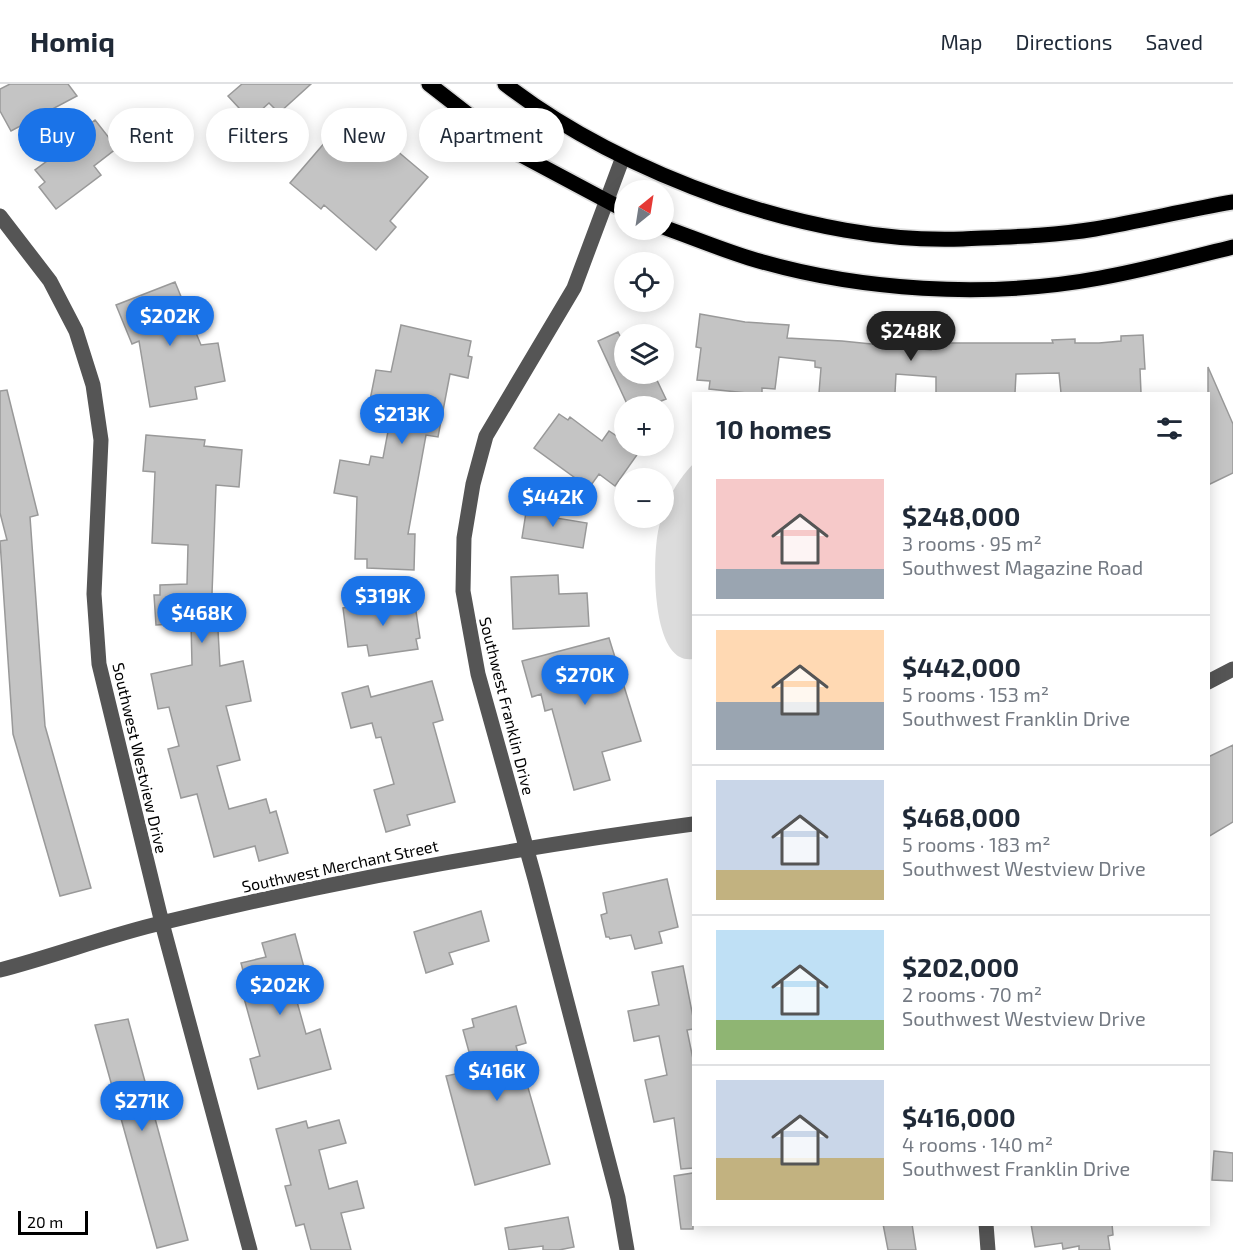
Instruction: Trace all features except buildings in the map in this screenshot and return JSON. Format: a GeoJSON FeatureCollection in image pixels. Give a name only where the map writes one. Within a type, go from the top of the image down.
{"type":"FeatureCollection","features":[{"type":"Feature","properties":{"kind":"main road"},"geometry":{"type":"LineString","coordinates":[[429,84],[519,154],[614,205]]}},
{"type":"Feature","properties":{"kind":"main road"},"geometry":{"type":"LineString","coordinates":[[506,84],[529,102],[623,157],[711,194],[764,211],[827,226],[902,237],[961,239],[1093,229],[1233,202]]}},
{"type":"Feature","properties":{"kind":"main road"},"geometry":{"type":"LineString","coordinates":[[674,231],[749,258],[812,274],[876,284],[938,289],[998,289],[1098,279],[1233,247]]}},
{"type":"Feature","properties":{"kind":"street","name":"Southwest Franklin Drive"},"geometry":{"type":"LineString","coordinates":[[623,157],[574,288],[486,436],[473,484],[464,538],[462,591],[478,674],[618,1198],[627,1250]]}},
{"type":"Feature","properties":{"kind":"street","name":"Southwest Westview Drive"},"geometry":{"type":"LineString","coordinates":[[0,216],[50,281],[76,332],[93,385],[100,440],[94,594],[99,664],[162,923],[250,1250]]}},
{"type":"Feature","properties":{"kind":"street"},"geometry":{"type":"LineString","coordinates":[[1210,681],[1233,669]]}},
{"type":"Feature","properties":{"kind":"street","name":"Southwest Merchant Street"},"geometry":{"type":"LineString","coordinates":[[0,970],[162,923],[346,881],[525,848],[692,824]]}},
{"type":"Feature","properties":{"kind":"street"},"geometry":{"type":"LineString","coordinates":[[986,1226],[988,1250]]}},
{"type":"Feature","properties":{"kind":"shaded area"},"geometry":{"type":"Polygon","coordinates":[[[692,465],[692,659],[679,656],[669,645],[657,606],[655,560],[659,528],[674,528],[674,490],[692,465]]]}}]}
